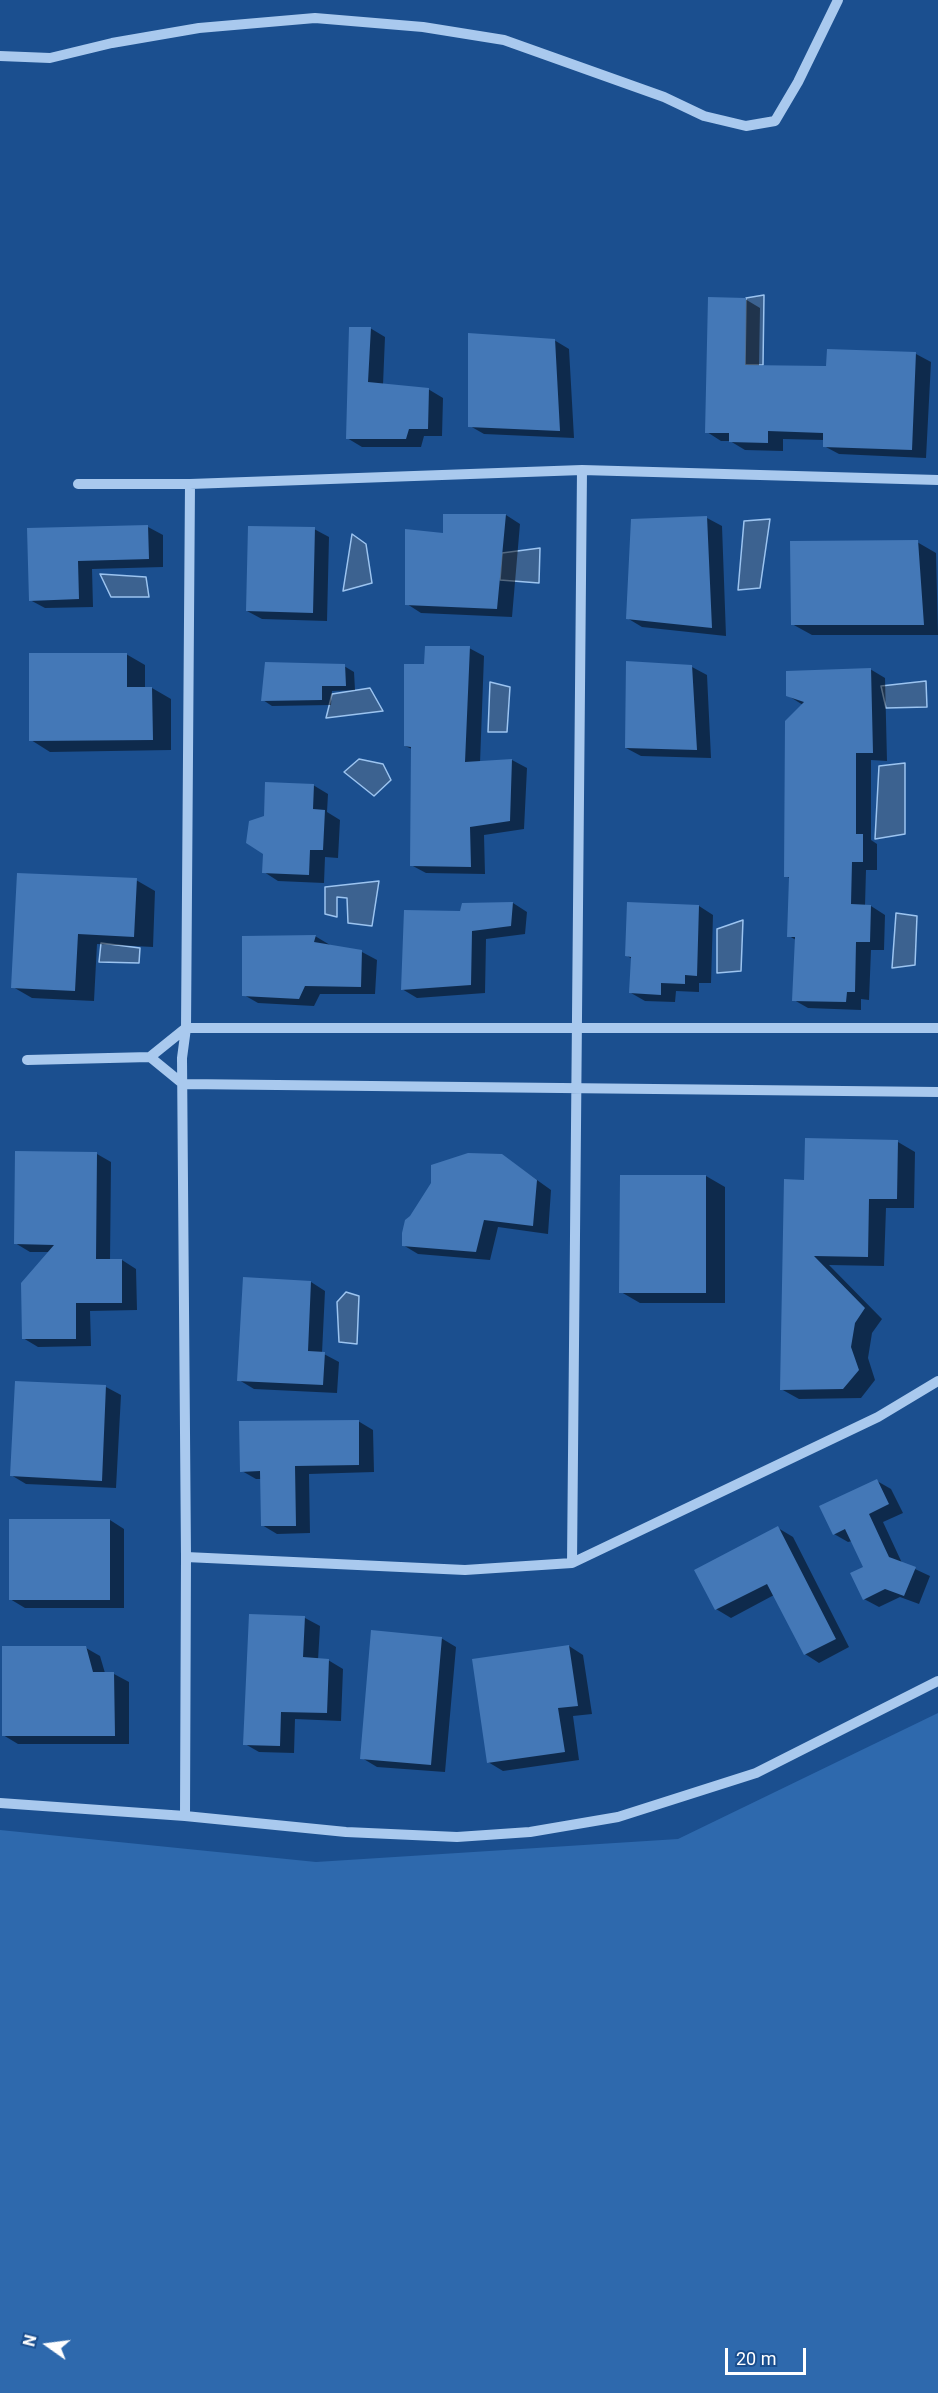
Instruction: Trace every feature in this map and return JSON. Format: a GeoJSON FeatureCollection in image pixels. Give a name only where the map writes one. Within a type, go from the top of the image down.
{"type":"FeatureCollection","features":[{"type":"Feature","properties":{"kind":"street"},"geometry":{"type":"LineString","coordinates":[[0,56],[50,58],[112,43],[199,28],[315,18],[413,26],[504,40],[664,97],[704,116],[746,126],[775,121],[798,82],[838,0]]}},
{"type":"Feature","properties":{"kind":"street"},"geometry":{"type":"LineString","coordinates":[[78,484],[190,484],[582,470],[938,480]]}},
{"type":"Feature","properties":{"kind":"street"},"geometry":{"type":"LineString","coordinates":[[572,1563],[582,470]]}},
{"type":"Feature","properties":{"kind":"street"},"geometry":{"type":"LineString","coordinates":[[185,1816],[186,1557],[182,1058],[186,1028],[190,484]]}},
{"type":"Feature","properties":{"kind":"street"},"geometry":{"type":"LineString","coordinates":[[27,1060],[150,1057],[186,1028],[938,1028]]}},
{"type":"Feature","properties":{"kind":"street"},"geometry":{"type":"LineString","coordinates":[[150,1057],[183,1084],[938,1092]]}},
{"type":"Feature","properties":{"kind":"street"},"geometry":{"type":"LineString","coordinates":[[186,1557],[465,1570],[572,1563],[878,1417],[938,1381]]}},
{"type":"Feature","properties":{"kind":"street"},"geometry":{"type":"LineString","coordinates":[[0,1803],[185,1816],[346,1832],[458,1837],[530,1832],[576,1826],[655,1807],[756,1773],[938,1681]]}},
{"type":"Feature","properties":{"kind":"shaded area"},"geometry":{"type":"Polygon","coordinates":[[[764,295],[763,365],[745,365],[746,298],[764,295]]]}},
{"type":"Feature","properties":{"kind":"shaded area"},"geometry":{"type":"Polygon","coordinates":[[[770,519],[760,588],[738,590],[744,521],[770,519]]]}},
{"type":"Feature","properties":{"kind":"shaded area"},"geometry":{"type":"Polygon","coordinates":[[[352,534],[366,544],[372,583],[343,591],[352,534]]]}},
{"type":"Feature","properties":{"kind":"shaded area"},"geometry":{"type":"Polygon","coordinates":[[[540,548],[539,583],[500,580],[502,553],[540,548]]]}},
{"type":"Feature","properties":{"kind":"shaded area"},"geometry":{"type":"Polygon","coordinates":[[[100,574],[146,577],[149,597],[111,597],[100,574]]]}},
{"type":"Feature","properties":{"kind":"shaded area"},"geometry":{"type":"Polygon","coordinates":[[[926,681],[927,707],[886,708],[881,686],[926,681]]]}},
{"type":"Feature","properties":{"kind":"shaded area"},"geometry":{"type":"Polygon","coordinates":[[[490,682],[510,687],[507,732],[488,732],[490,682]]]}},
{"type":"Feature","properties":{"kind":"shaded area"},"geometry":{"type":"Polygon","coordinates":[[[370,688],[383,711],[326,718],[332,694],[370,688]]]}},
{"type":"Feature","properties":{"kind":"shaded area"},"geometry":{"type":"Polygon","coordinates":[[[359,759],[383,764],[391,780],[374,796],[344,772],[359,759]]]}},
{"type":"Feature","properties":{"kind":"shaded area"},"geometry":{"type":"Polygon","coordinates":[[[905,763],[905,834],[875,839],[879,766],[905,763]]]}},
{"type":"Feature","properties":{"kind":"shaded area"},"geometry":{"type":"Polygon","coordinates":[[[379,881],[372,926],[348,923],[347,898],[337,897],[337,917],[325,914],[325,887],[379,881]]]}},
{"type":"Feature","properties":{"kind":"shaded area"},"geometry":{"type":"Polygon","coordinates":[[[896,913],[917,916],[915,965],[892,968],[896,913]]]}},
{"type":"Feature","properties":{"kind":"shaded area"},"geometry":{"type":"Polygon","coordinates":[[[743,920],[741,971],[717,973],[717,929],[743,920]]]}},
{"type":"Feature","properties":{"kind":"shaded area"},"geometry":{"type":"Polygon","coordinates":[[[101,943],[140,948],[139,963],[99,962],[101,943]]]}},
{"type":"Feature","properties":{"kind":"shaded area"},"geometry":{"type":"Polygon","coordinates":[[[346,1292],[359,1296],[357,1344],[339,1342],[337,1302],[346,1292]]]}},
{"type":"Feature","properties":{"kind":"shaded area"},"geometry":{"type":"Polygon","coordinates":[[[938,1713],[938,2393],[0,2393],[0,1830],[316,1862],[678,1839],[938,1713]]]}},
{"type":"Feature","properties":{"kind":"building"},"geometry":{"type":"Polygon","coordinates":[[[708,297],[746,298],[745,365],[826,366],[827,349],[916,352],[912,450],[823,447],[823,433],[768,431],[768,443],[729,442],[729,433],[705,433],[708,297]]]}},
{"type":"Feature","properties":{"kind":"building"},"geometry":{"type":"Polygon","coordinates":[[[349,327],[371,327],[368,382],[429,388],[428,429],[409,429],[406,439],[346,439],[349,327]]]}},
{"type":"Feature","properties":{"kind":"building"},"geometry":{"type":"Polygon","coordinates":[[[468,333],[555,339],[560,431],[468,427],[468,333]]]}},
{"type":"Feature","properties":{"kind":"building"},"geometry":{"type":"Polygon","coordinates":[[[443,514],[506,514],[497,609],[405,605],[405,529],[443,533],[443,514]]]}},
{"type":"Feature","properties":{"kind":"building"},"geometry":{"type":"Polygon","coordinates":[[[707,516],[712,628],[626,619],[631,519],[707,516]]]}},
{"type":"Feature","properties":{"kind":"building"},"geometry":{"type":"Polygon","coordinates":[[[148,525],[149,559],[78,561],[79,599],[29,601],[27,528],[148,525]]]}},
{"type":"Feature","properties":{"kind":"building"},"geometry":{"type":"Polygon","coordinates":[[[248,526],[315,527],[313,613],[246,611],[248,526]]]}},
{"type":"Feature","properties":{"kind":"building"},"geometry":{"type":"Polygon","coordinates":[[[918,540],[924,625],[791,625],[790,541],[918,540]]]}},
{"type":"Feature","properties":{"kind":"building"},"geometry":{"type":"Polygon","coordinates":[[[425,646],[470,646],[465,762],[512,759],[510,821],[470,827],[471,867],[410,866],[411,747],[404,746],[404,664],[424,664],[425,646]]]}},
{"type":"Feature","properties":{"kind":"building"},"geometry":{"type":"Polygon","coordinates":[[[29,653],[127,653],[127,687],[152,687],[153,740],[29,741],[29,653]]]}},
{"type":"Feature","properties":{"kind":"building"},"geometry":{"type":"Polygon","coordinates":[[[626,661],[692,665],[697,750],[625,748],[626,661]]]}},
{"type":"Feature","properties":{"kind":"building"},"geometry":{"type":"Polygon","coordinates":[[[265,662],[345,664],[346,686],[322,686],[322,700],[261,701],[265,662]]]}},
{"type":"Feature","properties":{"kind":"building"},"geometry":{"type":"Polygon","coordinates":[[[871,668],[873,753],[856,753],[856,834],[863,834],[863,862],[852,862],[851,904],[871,905],[870,942],[856,942],[855,992],[847,992],[846,1002],[792,1001],[795,937],[787,937],[789,877],[784,877],[785,721],[804,702],[786,696],[786,671],[871,668]]]}},
{"type":"Feature","properties":{"kind":"building"},"geometry":{"type":"Polygon","coordinates":[[[265,782],[314,784],[313,809],[325,810],[323,850],[310,850],[309,875],[262,873],[263,854],[246,843],[249,821],[264,816],[265,782]]]}},
{"type":"Feature","properties":{"kind":"building"},"geometry":{"type":"Polygon","coordinates":[[[17,873],[137,878],[134,937],[78,934],[75,991],[11,988],[17,873]]]}},
{"type":"Feature","properties":{"kind":"building"},"geometry":{"type":"Polygon","coordinates":[[[513,902],[511,926],[472,931],[471,985],[401,990],[404,910],[460,911],[462,903],[513,902]]]}},
{"type":"Feature","properties":{"kind":"building"},"geometry":{"type":"Polygon","coordinates":[[[627,902],[699,905],[697,976],[685,975],[685,984],[661,983],[661,995],[629,993],[631,957],[625,956],[627,902]]]}},
{"type":"Feature","properties":{"kind":"building"},"geometry":{"type":"Polygon","coordinates":[[[316,935],[314,942],[362,950],[361,987],[305,986],[299,999],[242,996],[242,936],[316,935]]]}},
{"type":"Feature","properties":{"kind":"building"},"geometry":{"type":"Polygon","coordinates":[[[805,1138],[898,1140],[897,1199],[869,1199],[868,1257],[814,1256],[865,1308],[855,1323],[851,1347],[859,1370],[843,1389],[780,1390],[784,1179],[804,1180],[805,1138]]]}},
{"type":"Feature","properties":{"kind":"building"},"geometry":{"type":"Polygon","coordinates":[[[15,1151],[97,1152],[96,1259],[122,1259],[122,1303],[76,1303],[76,1339],[22,1339],[21,1283],[54,1245],[14,1244],[15,1151]]]}},
{"type":"Feature","properties":{"kind":"building"},"geometry":{"type":"Polygon","coordinates":[[[468,1153],[502,1154],[537,1180],[533,1226],[484,1220],[476,1252],[402,1246],[405,1220],[431,1183],[431,1165],[468,1153]]]}},
{"type":"Feature","properties":{"kind":"building"},"geometry":{"type":"Polygon","coordinates":[[[620,1175],[706,1175],[706,1293],[619,1293],[620,1175]]]}},
{"type":"Feature","properties":{"kind":"building"},"geometry":{"type":"Polygon","coordinates":[[[243,1277],[311,1281],[308,1351],[325,1352],[323,1385],[237,1381],[243,1277]]]}},
{"type":"Feature","properties":{"kind":"building"},"geometry":{"type":"Polygon","coordinates":[[[15,1381],[106,1385],[102,1481],[10,1476],[15,1381]]]}},
{"type":"Feature","properties":{"kind":"building"},"geometry":{"type":"Polygon","coordinates":[[[359,1420],[359,1465],[295,1466],[296,1526],[261,1526],[260,1471],[240,1472],[239,1421],[359,1420]]]}},
{"type":"Feature","properties":{"kind":"building"},"geometry":{"type":"Polygon","coordinates":[[[877,1479],[889,1504],[869,1514],[889,1557],[916,1567],[904,1596],[885,1589],[863,1600],[850,1573],[863,1567],[845,1529],[833,1535],[819,1506],[877,1479]]]}},
{"type":"Feature","properties":{"kind":"building"},"geometry":{"type":"Polygon","coordinates":[[[9,1519],[110,1519],[110,1600],[9,1600],[9,1519]]]}},
{"type":"Feature","properties":{"kind":"building"},"geometry":{"type":"Polygon","coordinates":[[[778,1526],[836,1639],[804,1655],[767,1584],[715,1610],[694,1570],[778,1526]]]}},
{"type":"Feature","properties":{"kind":"building"},"geometry":{"type":"Polygon","coordinates":[[[249,1614],[305,1616],[303,1657],[329,1659],[327,1713],[281,1712],[280,1746],[243,1745],[249,1614]]]}},
{"type":"Feature","properties":{"kind":"building"},"geometry":{"type":"Polygon","coordinates":[[[371,1630],[442,1637],[431,1765],[360,1759],[371,1630]]]}},
{"type":"Feature","properties":{"kind":"building"},"geometry":{"type":"Polygon","coordinates":[[[569,1645],[578,1706],[558,1708],[565,1752],[487,1763],[472,1659],[569,1645]]]}},
{"type":"Feature","properties":{"kind":"building"},"geometry":{"type":"Polygon","coordinates":[[[2,1646],[86,1646],[93,1672],[114,1672],[115,1736],[2,1736],[2,1646]]]}}]}
